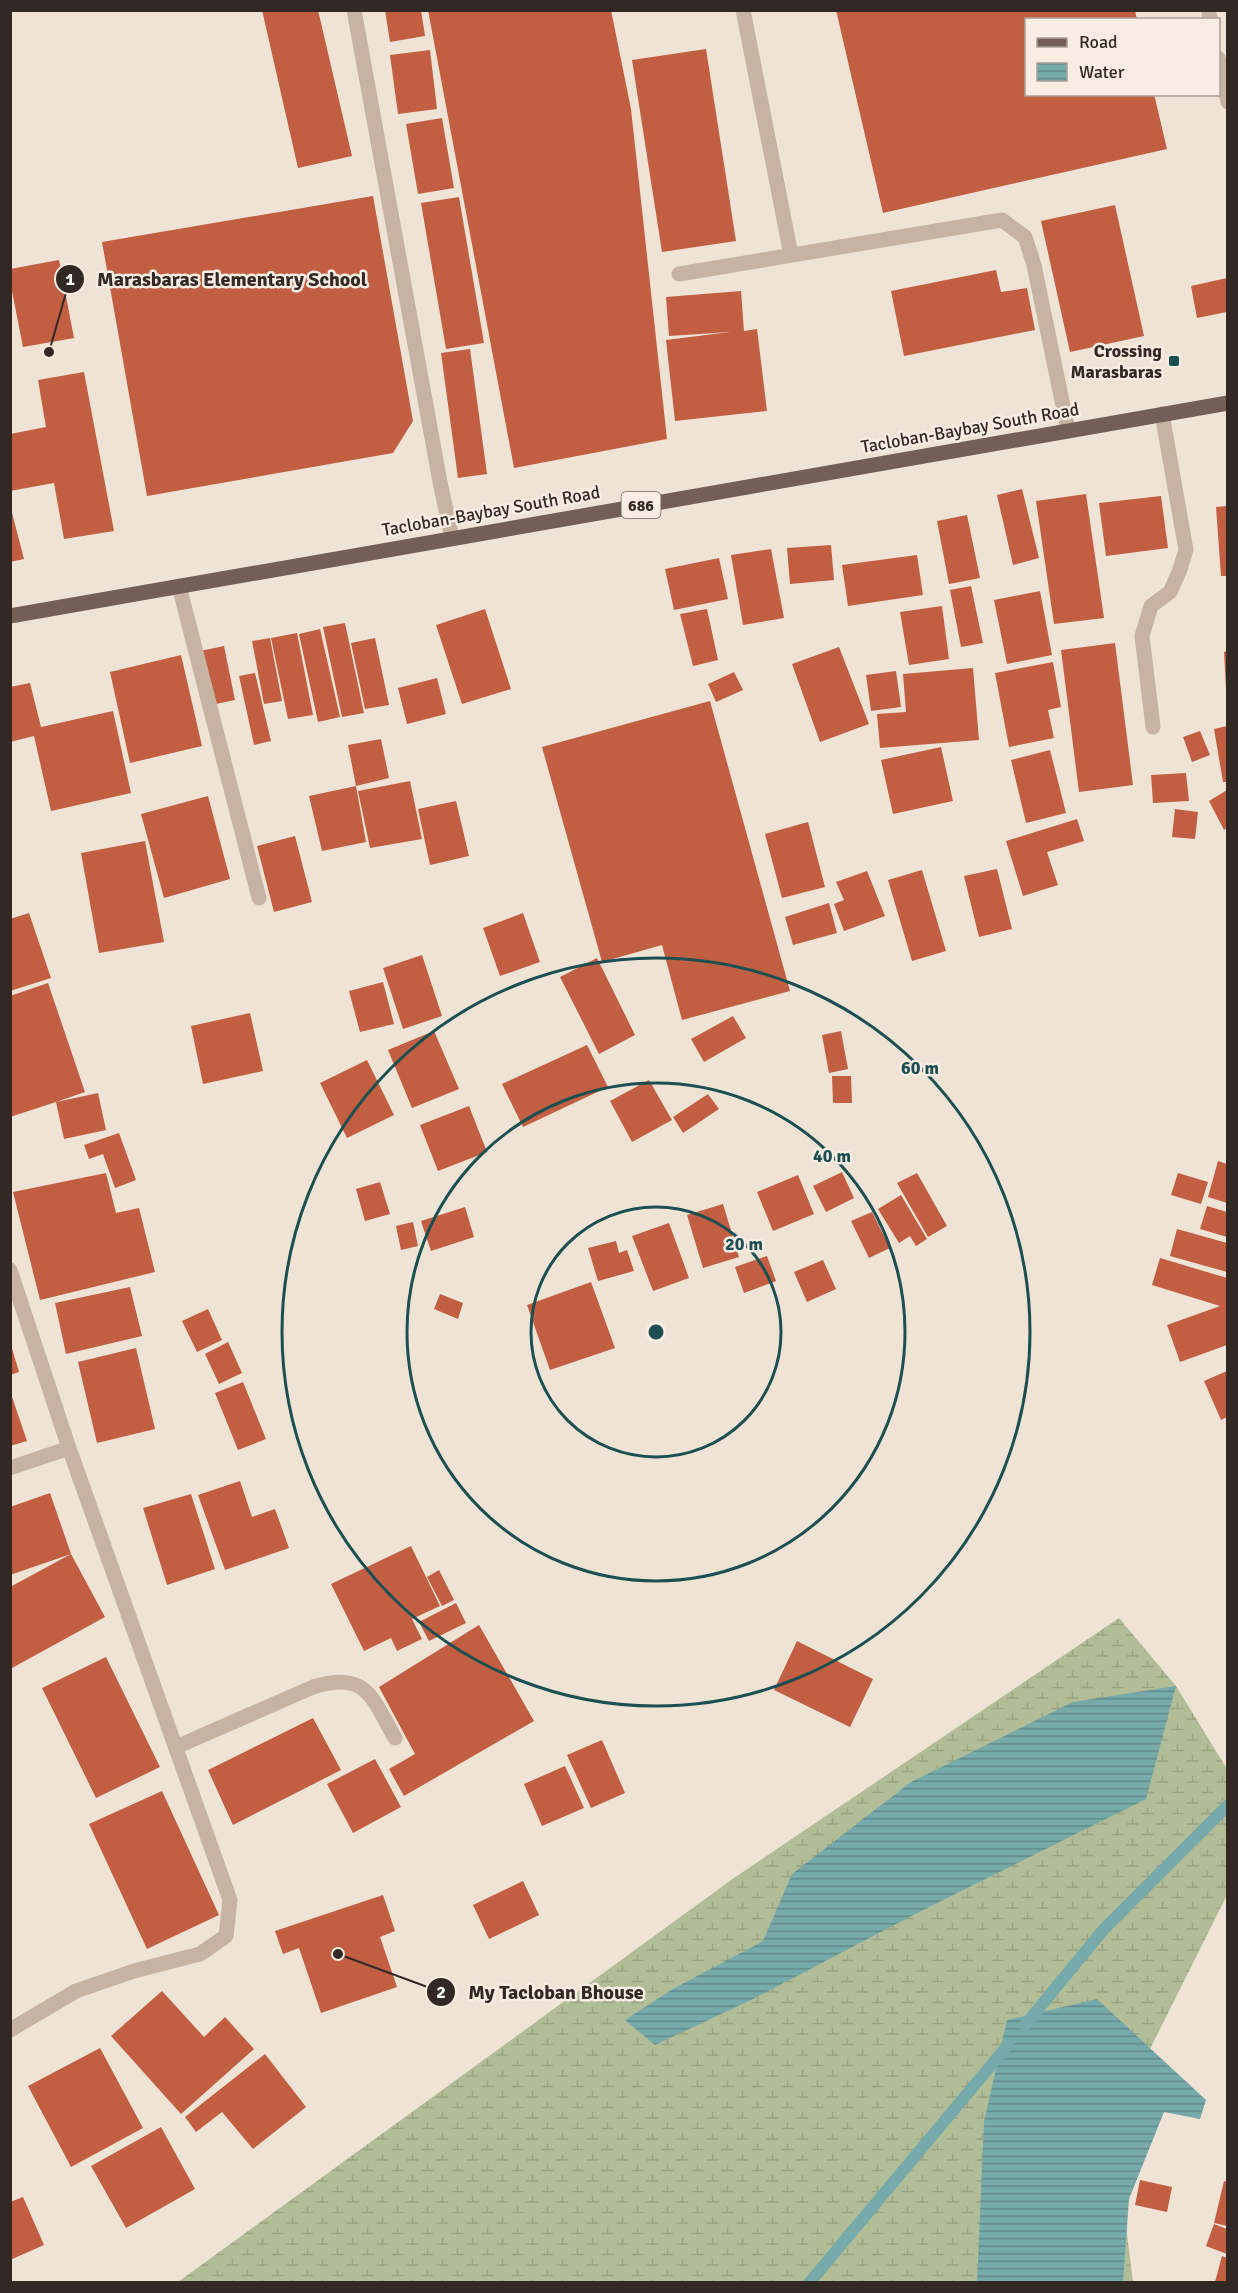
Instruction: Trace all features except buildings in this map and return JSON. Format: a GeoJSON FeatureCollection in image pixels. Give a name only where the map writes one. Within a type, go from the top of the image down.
{"type":"FeatureCollection","features":[{"type":"Feature","properties":{"kind":"main road","name":"Tacloban-Baybay South Road"},"geometry":{"type":"LineString","coordinates":[[10,616],[1227,403]]}},
{"type":"Feature","properties":{"kind":"street"},"geometry":{"type":"LineString","coordinates":[[354,10],[452,538]]}},
{"type":"Feature","properties":{"kind":"street"},"geometry":{"type":"LineString","coordinates":[[742,10],[791,255]]}},
{"type":"Feature","properties":{"kind":"street"},"geometry":{"type":"LineString","coordinates":[[1220,68],[1227,102]]}},
{"type":"Feature","properties":{"kind":"street"},"geometry":{"type":"LineString","coordinates":[[679,274],[1002,220],[1025,237],[1034,265],[1068,430]]}},
{"type":"Feature","properties":{"kind":"street"},"geometry":{"type":"LineString","coordinates":[[1153,727],[1142,636],[1150,606],[1170,592],[1186,550],[1162,414]]}},
{"type":"Feature","properties":{"kind":"street"},"geometry":{"type":"LineString","coordinates":[[179,586],[259,898]]}},
{"type":"Feature","properties":{"kind":"street"},"geometry":{"type":"LineString","coordinates":[[10,1270],[69,1448],[230,1900],[226,1936],[200,1954],[134,1971],[76,1991],[10,2030]]}},
{"type":"Feature","properties":{"kind":"street"},"geometry":{"type":"LineString","coordinates":[[10,1468],[69,1448]]}},
{"type":"Feature","properties":{"kind":"street"},"geometry":{"type":"LineString","coordinates":[[176,1747],[333,1680],[358,1684],[371,1695],[395,1738]]}},
{"type":"Feature","properties":{"kind":"green space"},"geometry":{"type":"Polygon","coordinates":[[[1119,1618],[1176,1686],[1227,1769],[1227,1895],[1113,2123],[1133,2282],[178,2282],[734,1878],[1119,1618]]]}},
{"type":"Feature","properties":{"kind":"water"},"geometry":{"type":"Polygon","coordinates":[[[1176,1686],[1146,1799],[923,1910],[751,2000],[655,2045],[625,2020],[673,1989],[763,1941],[792,1874],[911,1782],[1073,1702],[1176,1686]]]}},
{"type":"Feature","properties":{"kind":"water"},"geometry":{"type":"Polygon","coordinates":[[[1097,1999],[1206,2100],[1200,2119],[1164,2112],[1129,2199],[1123,2282],[977,2282],[984,2122],[1007,2020],[1097,1999]]]}},
{"type":"Feature","properties":{"kind":"waterway"},"geometry":{"type":"LineString","coordinates":[[1025,2025],[1104,1929],[1228,1805]]}},
{"type":"Feature","properties":{"kind":"waterway"},"geometry":{"type":"LineString","coordinates":[[810,2282],[1008,2045]]}},
{"type":"Feature","properties":{"kind":"place","name":"Marasbaras Elementary School"},"geometry":{"type":"Point","coordinates":[49,352]}},
{"type":"Feature","properties":{"kind":"place","name":"Crossing Marasbaras"},"geometry":{"type":"Point","coordinates":[1174,361]}},
{"type":"Feature","properties":{"kind":"place","name":"My Tacloban Bhouse"},"geometry":{"type":"Point","coordinates":[338,1954]}}]}
